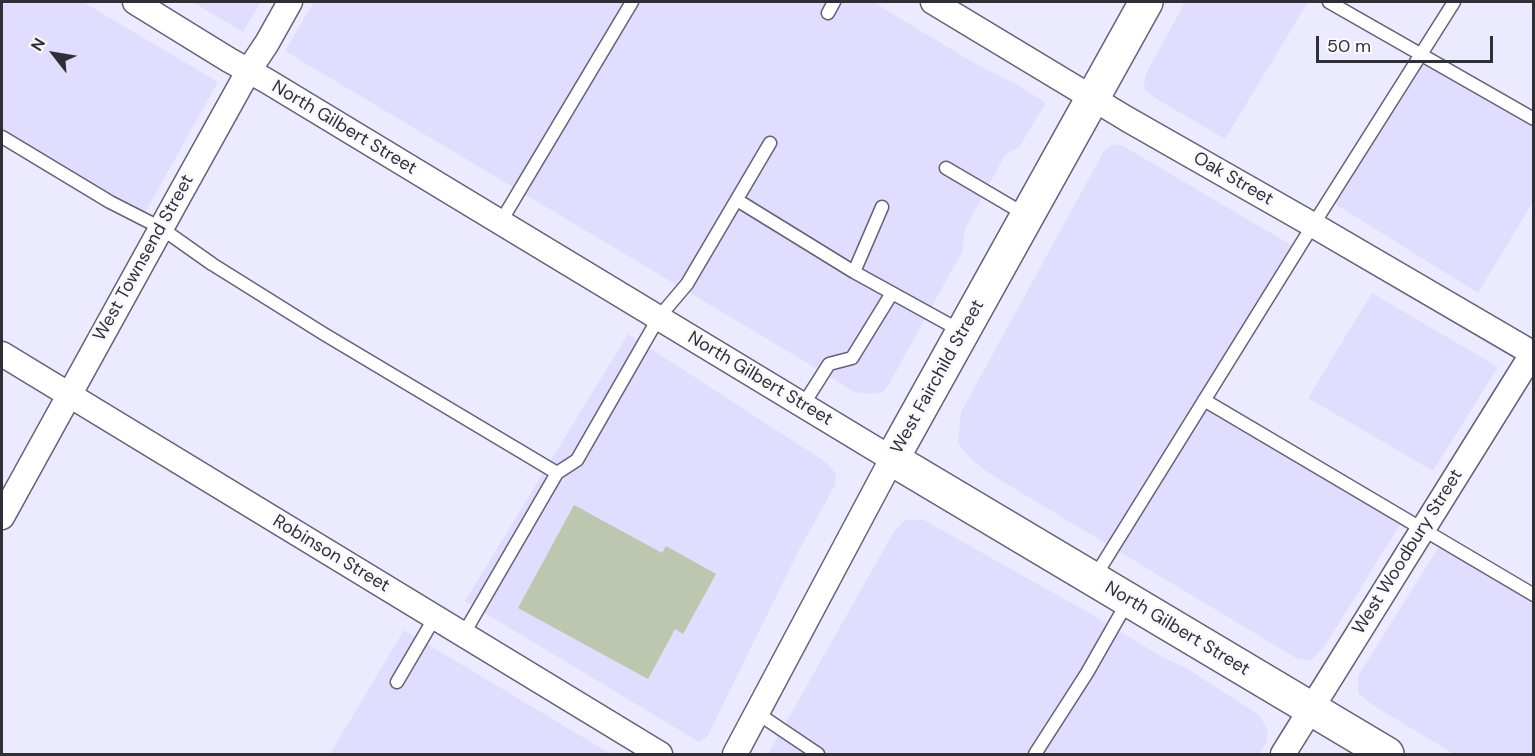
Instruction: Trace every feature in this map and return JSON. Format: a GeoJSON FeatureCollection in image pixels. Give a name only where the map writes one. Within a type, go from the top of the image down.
{"type":"FeatureCollection","features":[{"type":"Feature","properties":{"kind":"main road","name":"West Fairchild Street"},"geometry":{"type":"LineString","coordinates":[[892,459],[1146,2]]}},
{"type":"Feature","properties":{"kind":"main road","name":"North Gilbert Street"},"geometry":{"type":"LineString","coordinates":[[892,459],[1387,754]]}},
{"type":"Feature","properties":{"kind":"street","name":"North Gilbert Street"},"geometry":{"type":"LineString","coordinates":[[135,2],[892,459]]}},
{"type":"Feature","properties":{"kind":"street","name":"West Townsend Street"},"geometry":{"type":"LineString","coordinates":[[2,517],[249,70],[290,2]]}},
{"type":"Feature","properties":{"kind":"street","name":"Oak Street"},"geometry":{"type":"LineString","coordinates":[[933,2],[1092,98],[1533,353]]}},
{"type":"Feature","properties":{"kind":"street","name":"West Woodbury Street"},"geometry":{"type":"LineString","coordinates":[[1283,754],[1533,353]]}},
{"type":"Feature","properties":{"kind":"street","name":"Robinson Street"},"geometry":{"type":"LineString","coordinates":[[2,354],[660,754]]}},
{"type":"Feature","properties":{"kind":"street","name":"West Fairchild Street"},"geometry":{"type":"LineString","coordinates":[[735,754],[892,459]]}},
{"type":"Feature","properties":{"kind":"lane"},"geometry":{"type":"LineString","coordinates":[[500,223],[632,2]]}},
{"type":"Feature","properties":{"kind":"lane"},"geometry":{"type":"LineString","coordinates":[[1329,2],[1533,119]]}},
{"type":"Feature","properties":{"kind":"lane"},"geometry":{"type":"LineString","coordinates":[[1094,579],[1454,2]]}},
{"type":"Feature","properties":{"kind":"lane"},"geometry":{"type":"LineString","coordinates":[[2,137],[110,202],[161,228],[212,264],[315,328],[557,473]]}},
{"type":"Feature","properties":{"kind":"lane"},"geometry":{"type":"LineString","coordinates":[[463,635],[557,473],[577,460],[659,317],[687,284],[770,143]]}},
{"type":"Feature","properties":{"kind":"lane"},"geometry":{"type":"LineString","coordinates":[[946,168],[1027,215]]}},
{"type":"Feature","properties":{"kind":"lane"},"geometry":{"type":"LineString","coordinates":[[737,200],[854,272],[962,332]]}},
{"type":"Feature","properties":{"kind":"lane"},"geometry":{"type":"LineString","coordinates":[[854,272],[882,207]]}},
{"type":"Feature","properties":{"kind":"lane"},"geometry":{"type":"LineString","coordinates":[[803,405],[829,364],[852,358],[892,293]]}},
{"type":"Feature","properties":{"kind":"lane"},"geometry":{"type":"LineString","coordinates":[[1204,400],[1533,595]]}},
{"type":"Feature","properties":{"kind":"lane"},"geometry":{"type":"LineString","coordinates":[[1035,754],[1087,673],[1129,600]]}},
{"type":"Feature","properties":{"kind":"lane"},"geometry":{"type":"LineString","coordinates":[[397,682],[435,617]]}},
{"type":"Feature","properties":{"kind":"lane"},"geometry":{"type":"LineString","coordinates":[[757,713],[818,754]]}},
{"type":"Feature","properties":{"kind":"shaded area"},"geometry":{"type":"Polygon","coordinates":[[[2,2],[83,2],[218,82],[142,218],[2,137],[2,2]]]}},
{"type":"Feature","properties":{"kind":"shaded area"},"geometry":{"type":"Polygon","coordinates":[[[192,2],[261,2],[243,32],[192,2]]]}},
{"type":"Feature","properties":{"kind":"shaded area"},"geometry":{"type":"Polygon","coordinates":[[[314,2],[873,2],[1046,103],[1019,147],[1005,155],[965,229],[962,252],[889,384],[883,392],[871,394],[854,392],[285,51],[314,2]]]}},
{"type":"Feature","properties":{"kind":"shaded area"},"geometry":{"type":"Polygon","coordinates":[[[1185,2],[1308,2],[1225,139],[1155,98],[1143,88],[1146,74],[1185,2]]]}},
{"type":"Feature","properties":{"kind":"shaded area"},"geometry":{"type":"Polygon","coordinates":[[[1422,55],[1533,119],[1533,202],[1478,293],[1329,200],[1422,55]]]}},
{"type":"Feature","properties":{"kind":"shaded area"},"geometry":{"type":"Polygon","coordinates":[[[1113,144],[1123,146],[1298,249],[1204,400],[1404,518],[1323,649],[1310,661],[1296,658],[987,472],[970,458],[958,443],[961,412],[1104,151],[1113,144]]]}},
{"type":"Feature","properties":{"kind":"shaded area"},"geometry":{"type":"Polygon","coordinates":[[[1372,293],[1498,367],[1433,471],[1308,398],[1372,293]]]}},
{"type":"Feature","properties":{"kind":"shaded area"},"geometry":{"type":"Polygon","coordinates":[[[628,334],[827,463],[836,474],[835,485],[798,552],[707,737],[699,742],[465,601],[628,334]]]}},
{"type":"Feature","properties":{"kind":"shaded area"},"geometry":{"type":"Polygon","coordinates":[[[906,520],[924,520],[1164,658],[1186,668],[1259,715],[1268,730],[1266,743],[1259,754],[768,754],[895,530],[906,520]]]}},
{"type":"Feature","properties":{"kind":"shaded area"},"geometry":{"type":"Polygon","coordinates":[[[1443,540],[1533,595],[1533,754],[1454,754],[1371,704],[1358,693],[1358,676],[1443,540]]]}},
{"type":"Feature","properties":{"kind":"shaded area"},"geometry":{"type":"Polygon","coordinates":[[[404,630],[611,754],[330,754],[404,630]]]}},
{"type":"Feature","properties":{"kind":"building"},"geometry":{"type":"Polygon","coordinates":[[[574,505],[662,553],[666,546],[716,574],[683,634],[675,629],[648,679],[518,608],[574,505]]]}}]}
